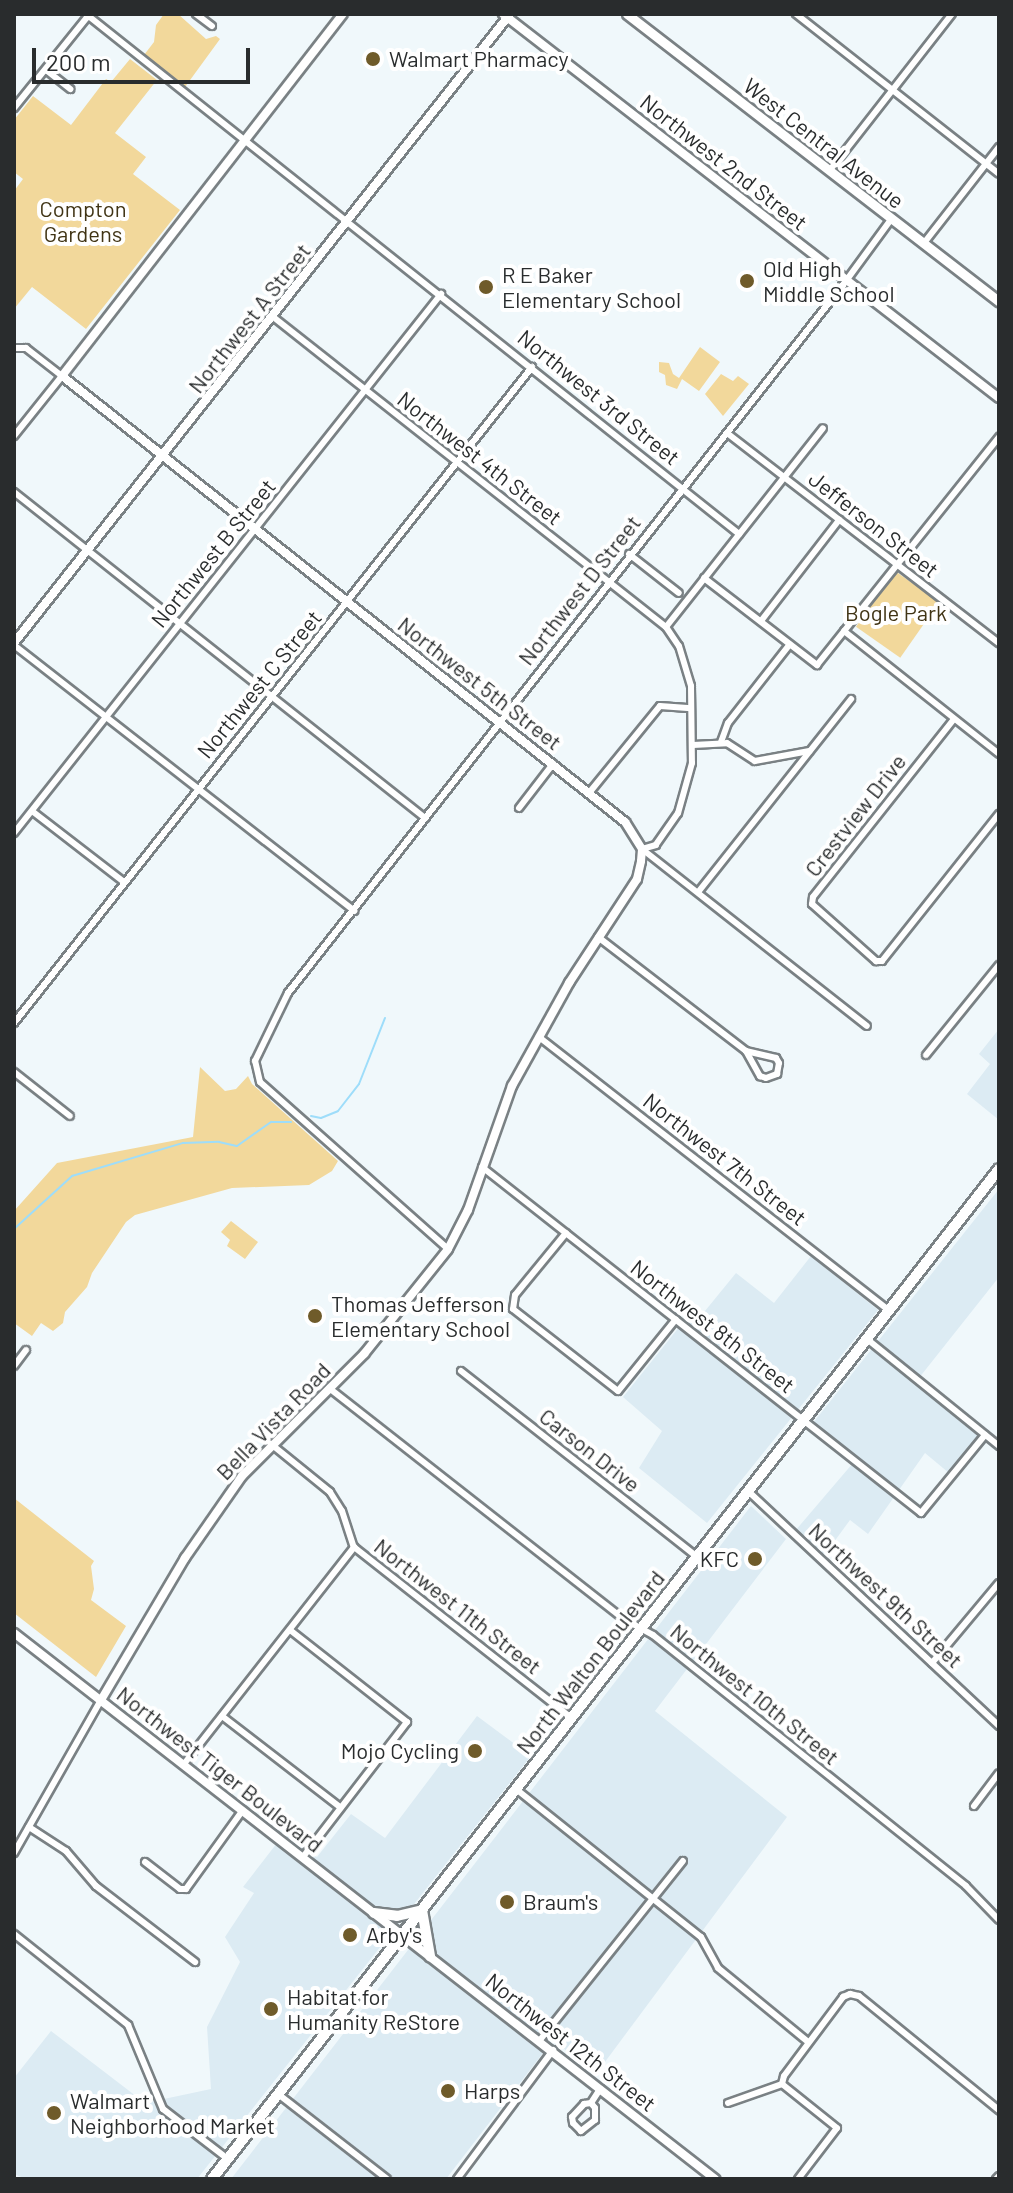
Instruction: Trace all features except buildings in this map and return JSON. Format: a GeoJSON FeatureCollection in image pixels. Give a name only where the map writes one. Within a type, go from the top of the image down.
{"type":"FeatureCollection","features":[{"type":"Feature","properties":{"kind":"main road","name":"West Central Avenue"},"geometry":{"type":"LineString","coordinates":[[627,14],[999,301]]}},
{"type":"Feature","properties":{"kind":"main road","name":"North Walton Boulevard"},"geometry":{"type":"LineString","coordinates":[[212,2179],[999,1169]]}},
{"type":"Feature","properties":{"kind":"main road"},"geometry":{"type":"LineString","coordinates":[[374,1913],[391,1917],[422,1910],[430,1956]]}},
{"type":"Feature","properties":{"kind":"street"},"geometry":{"type":"LineString","coordinates":[[196,14],[212,26]]}},
{"type":"Feature","properties":{"kind":"street"},"geometry":{"type":"LineString","coordinates":[[14,436],[343,14]]}},
{"type":"Feature","properties":{"kind":"street"},"geometry":{"type":"LineString","coordinates":[[830,170],[952,14]]}},
{"type":"Feature","properties":{"kind":"street"},"geometry":{"type":"LineString","coordinates":[[14,108],[88,15]]}},
{"type":"Feature","properties":{"kind":"street","name":"Northwest 3rd Street"},"geometry":{"type":"LineString","coordinates":[[88,15],[739,534]]}},
{"type":"Feature","properties":{"kind":"street","name":"Northwest A Street"},"geometry":{"type":"LineString","coordinates":[[14,644],[507,15]]}},
{"type":"Feature","properties":{"kind":"street","name":"Northwest 2nd Street"},"geometry":{"type":"LineString","coordinates":[[507,15],[999,398]]}},
{"type":"Feature","properties":{"kind":"street"},"geometry":{"type":"LineString","coordinates":[[801,16],[999,174]]}},
{"type":"Feature","properties":{"kind":"street"},"geometry":{"type":"LineString","coordinates":[[46,70],[70,89]]}},
{"type":"Feature","properties":{"kind":"street"},"geometry":{"type":"LineString","coordinates":[[924,243],[999,147]]}},
{"type":"Feature","properties":{"kind":"street","name":"Northwest D Street"},"geometry":{"type":"LineString","coordinates":[[448,1249],[260,1082],[255,1061],[288,993],[607,582],[847,280],[848,273],[892,218]]}},
{"type":"Feature","properties":{"kind":"street","name":"Northwest B Street"},"geometry":{"type":"LineString","coordinates":[[14,833],[441,294]]}},
{"type":"Feature","properties":{"kind":"street","name":"Northwest 4th Street"},"geometry":{"type":"LineString","coordinates":[[272,316],[666,627]]}},
{"type":"Feature","properties":{"kind":"street"},"geometry":{"type":"LineString","coordinates":[[14,348],[26,348],[62,376]]}},
{"type":"Feature","properties":{"kind":"street","name":"Northwest C Street"},"geometry":{"type":"LineString","coordinates":[[14,1023],[532,367]]}},
{"type":"Feature","properties":{"kind":"street","name":"Northwest 5th Street"},"geometry":{"type":"LineString","coordinates":[[62,376],[625,822],[642,849],[867,1026]]}},
{"type":"Feature","properties":{"kind":"street"},"geometry":{"type":"LineString","coordinates":[[642,849],[656,845],[678,813],[685,797],[693,745],[688,671],[679,646],[666,627],[823,428]]}},
{"type":"Feature","properties":{"kind":"street","name":"Jefferson Street"},"geometry":{"type":"LineString","coordinates":[[727,433],[999,643]]}},
{"type":"Feature","properties":{"kind":"street"},"geometry":{"type":"LineString","coordinates":[[704,578],[817,665],[999,437]]}},
{"type":"Feature","properties":{"kind":"street"},"geometry":{"type":"LineString","coordinates":[[14,492],[425,818]]}},
{"type":"Feature","properties":{"kind":"street"},"geometry":{"type":"LineString","coordinates":[[761,621],[839,520]]}},
{"type":"Feature","properties":{"kind":"street"},"geometry":{"type":"LineString","coordinates":[[629,554],[679,593]]}},
{"type":"Feature","properties":{"kind":"street"},"geometry":{"type":"LineString","coordinates":[[844,631],[999,754]]}},
{"type":"Feature","properties":{"kind":"street"},"geometry":{"type":"LineString","coordinates":[[14,644],[354,911]]}},
{"type":"Feature","properties":{"kind":"street"},"geometry":{"type":"LineString","coordinates":[[721,742],[728,723],[790,644]]}},
{"type":"Feature","properties":{"kind":"street"},"geometry":{"type":"LineString","coordinates":[[699,891],[851,699]]}},
{"type":"Feature","properties":{"kind":"street"},"geometry":{"type":"LineString","coordinates":[[589,793],[660,706],[691,708]]}},
{"type":"Feature","properties":{"kind":"street","name":"Crestview Drive"},"geometry":{"type":"LineString","coordinates":[[954,719],[813,897],[812,904],[876,961],[882,961],[999,814]]}},
{"type":"Feature","properties":{"kind":"street"},"geometry":{"type":"LineString","coordinates":[[693,745],[721,742],[755,761],[809,751]]}},
{"type":"Feature","properties":{"kind":"street"},"geometry":{"type":"LineString","coordinates":[[519,808],[553,764]]}},
{"type":"Feature","properties":{"kind":"street"},"geometry":{"type":"LineString","coordinates":[[32,811],[124,882]]}},
{"type":"Feature","properties":{"kind":"street","name":"Bella Vista Road"},"geometry":{"type":"LineString","coordinates":[[14,1853],[101,1700],[208,1523],[242,1476],[271,1444],[364,1354],[448,1249],[468,1210],[512,1086],[598,937],[637,879],[642,849]]}},
{"type":"Feature","properties":{"kind":"street"},"geometry":{"type":"LineString","coordinates":[[598,937],[746,1051],[760,1076],[766,1078],[777,1074],[779,1063],[776,1058],[746,1051]]}},
{"type":"Feature","properties":{"kind":"street"},"geometry":{"type":"LineString","coordinates":[[926,1055],[999,965]]}},
{"type":"Feature","properties":{"kind":"street","name":"Northwest 7th Street"},"geometry":{"type":"LineString","coordinates":[[538,1037],[889,1310]]}},
{"type":"Feature","properties":{"kind":"street"},"geometry":{"type":"LineString","coordinates":[[14,1072],[70,1116]]}},
{"type":"Feature","properties":{"kind":"street","name":"Northwest 8th Street"},"geometry":{"type":"LineString","coordinates":[[482,1167],[921,1513],[985,1435]]}},
{"type":"Feature","properties":{"kind":"street"},"geometry":{"type":"LineString","coordinates":[[566,1233],[515,1295],[513,1309],[618,1391],[676,1319]]}},
{"type":"Feature","properties":{"kind":"street"},"geometry":{"type":"LineString","coordinates":[[867,1339],[999,1446]]}},
{"type":"Feature","properties":{"kind":"street"},"geometry":{"type":"LineString","coordinates":[[14,1366],[26,1350]]}},
{"type":"Feature","properties":{"kind":"street","name":"Carson Drive"},"geometry":{"type":"LineString","coordinates":[[461,1371],[697,1557]]}},
{"type":"Feature","properties":{"kind":"street","name":"Northwest 10th Street"},"geometry":{"type":"LineString","coordinates":[[329,1388],[966,1886],[999,1920]]}},
{"type":"Feature","properties":{"kind":"street","name":"Northwest 11th Street"},"geometry":{"type":"LineString","coordinates":[[271,1444],[330,1492],[342,1511],[354,1547],[571,1718]]}},
{"type":"Feature","properties":{"kind":"street","name":"Northwest 9th Street"},"geometry":{"type":"LineString","coordinates":[[748,1491],[999,1726]]}},
{"type":"Feature","properties":{"kind":"street"},"geometry":{"type":"LineString","coordinates":[[184,1764],[354,1547]]}},
{"type":"Feature","properties":{"kind":"street"},"geometry":{"type":"LineString","coordinates":[[932,1663],[999,1583]]}},
{"type":"Feature","properties":{"kind":"street"},"geometry":{"type":"LineString","coordinates":[[290,1630],[407,1722],[303,1857]]}},
{"type":"Feature","properties":{"kind":"street","name":"Northwest Tiger Boulevard"},"geometry":{"type":"LineString","coordinates":[[14,1633],[402,1936]]}},
{"type":"Feature","properties":{"kind":"street"},"geometry":{"type":"LineString","coordinates":[[222,1716],[341,1808]]}},
{"type":"Feature","properties":{"kind":"street"},"geometry":{"type":"LineString","coordinates":[[974,1806],[999,1773]]}},
{"type":"Feature","properties":{"kind":"street"},"geometry":{"type":"LineString","coordinates":[[516,1789],[701,1937],[718,1968],[807,2041]]}},
{"type":"Feature","properties":{"kind":"street"},"geometry":{"type":"LineString","coordinates":[[145,1862],[180,1889],[186,1889],[243,1810]]}},
{"type":"Feature","properties":{"kind":"street"},"geometry":{"type":"LineString","coordinates":[[29,1827],[66,1851],[96,1886],[195,1962]]}},
{"type":"Feature","properties":{"kind":"street"},"geometry":{"type":"LineString","coordinates":[[540,2040],[683,1861]]}},
{"type":"Feature","properties":{"kind":"street"},"geometry":{"type":"LineString","coordinates":[[992,1912],[999,1905]]}},
{"type":"Feature","properties":{"kind":"street"},"geometry":{"type":"LineString","coordinates":[[14,1934],[128,2025],[163,2109],[228,2159]]}},
{"type":"Feature","properties":{"kind":"street","name":"Northwest 12th Street"},"geometry":{"type":"LineString","coordinates":[[402,1936],[553,2050],[715,2179]]}},
{"type":"Feature","properties":{"kind":"street"},"geometry":{"type":"LineString","coordinates":[[728,2103],[782,2084],[807,2041],[843,1997],[859,1996],[999,2110]]}},
{"type":"Feature","properties":{"kind":"street"},"geometry":{"type":"LineString","coordinates":[[457,2179],[553,2050]]}},
{"type":"Feature","properties":{"kind":"street"},"geometry":{"type":"LineString","coordinates":[[782,2084],[837,2128],[798,2179]]}},
{"type":"Feature","properties":{"kind":"street"},"geometry":{"type":"LineString","coordinates":[[591,2103],[595,2108],[595,2120],[581,2131],[573,2123],[572,2117],[584,2104],[591,2103],[600,2089]]}},
{"type":"Feature","properties":{"kind":"street"},"geometry":{"type":"LineString","coordinates":[[278,2094],[387,2179]]}},
{"type":"Feature","properties":{"kind":"street"},"geometry":{"type":"LineString","coordinates":[[992,2104],[999,2096]]}},
{"type":"Feature","properties":{"kind":"shaded area"},"geometry":{"type":"Polygon","coordinates":[[[999,1029],[999,1120],[967,1094],[990,1064],[979,1054],[999,1029]]]}},
{"type":"Feature","properties":{"kind":"shaded area"},"geometry":{"type":"Polygon","coordinates":[[[999,1189],[999,1277],[915,1383],[980,1435],[949,1473],[925,1453],[868,1534],[850,1520],[823,1557],[795,1531],[853,1463],[809,1428],[999,1189]]]}},
{"type":"Feature","properties":{"kind":"shaded area"},"geometry":{"type":"Polygon","coordinates":[[[811,1256],[878,1310],[707,1523],[639,1468],[662,1431],[623,1397],[688,1316],[696,1322],[736,1273],[774,1303],[811,1256]]]}},
{"type":"Feature","properties":{"kind":"shaded area"},"geometry":{"type":"Polygon","coordinates":[[[751,1506],[786,1539],[655,1711],[787,1817],[596,2074],[553,2040],[446,2179],[231,2179],[751,1506]]]}},
{"type":"Feature","properties":{"kind":"shaded area"},"geometry":{"type":"Polygon","coordinates":[[[477,1716],[531,1756],[197,2179],[26,2179],[14,2174],[14,2078],[51,2031],[145,2103],[211,2089],[207,2027],[240,1962],[225,1937],[254,1893],[243,1887],[284,1834],[317,1857],[351,1814],[385,1838],[477,1716]]]}},
{"type":"Feature","properties":{"kind":"green space"},"geometry":{"type":"Polygon","coordinates":[[[164,14],[178,14],[206,39],[216,36],[220,39],[185,87],[144,55],[154,42],[156,25],[164,14]]]}},
{"type":"Feature","properties":{"kind":"green space","name":"Compton Gardens"},"geometry":{"type":"Polygon","coordinates":[[[130,59],[157,80],[115,133],[146,157],[133,174],[180,210],[86,329],[32,287],[14,309],[14,191],[23,179],[14,172],[14,120],[33,96],[71,125],[106,79],[111,82],[130,59]]]}},
{"type":"Feature","properties":{"kind":"green space"},"geometry":{"type":"Polygon","coordinates":[[[700,347],[720,362],[699,391],[682,379],[677,389],[666,385],[665,375],[659,372],[659,362],[669,363],[673,374],[679,378],[700,347]]]}},
{"type":"Feature","properties":{"kind":"green space"},"geometry":{"type":"Polygon","coordinates":[[[721,374],[733,381],[738,376],[749,384],[723,416],[705,394],[721,374]]]}},
{"type":"Feature","properties":{"kind":"green space","name":"Bogle Park"},"geometry":{"type":"Polygon","coordinates":[[[895,571],[939,602],[900,658],[856,627],[895,571]]]}},
{"type":"Feature","properties":{"kind":"green space"},"geometry":{"type":"Polygon","coordinates":[[[200,1067],[225,1091],[236,1089],[248,1076],[252,1084],[338,1161],[332,1171],[309,1185],[232,1188],[135,1215],[126,1222],[92,1273],[87,1287],[65,1312],[63,1323],[53,1331],[41,1323],[32,1336],[14,1323],[14,1211],[57,1163],[193,1137],[200,1067]]]}},
{"type":"Feature","properties":{"kind":"green space"},"geometry":{"type":"Polygon","coordinates":[[[231,1221],[258,1242],[245,1259],[227,1246],[230,1240],[221,1232],[231,1221]]]}},
{"type":"Feature","properties":{"kind":"green space"},"geometry":{"type":"Polygon","coordinates":[[[14,1498],[94,1561],[91,1566],[94,1589],[91,1600],[126,1626],[96,1677],[14,1613],[14,1498]]]}},
{"type":"Feature","properties":{"kind":"waterway"},"geometry":{"type":"LineString","coordinates":[[311,1116],[321,1118],[338,1111],[359,1084],[385,1018]]}},
{"type":"Feature","properties":{"kind":"waterway"},"geometry":{"type":"LineString","coordinates":[[14,1229],[72,1176],[183,1143],[219,1142],[237,1146],[271,1122],[291,1122]]}},
{"type":"Feature","properties":{"kind":"place","name":"Walmart Pharmacy"},"geometry":{"type":"Point","coordinates":[373,59]}},
{"type":"Feature","properties":{"kind":"place","name":"Old High Middle School"},"geometry":{"type":"Point","coordinates":[747,281]}},
{"type":"Feature","properties":{"kind":"place","name":"R E Baker Elementary School"},"geometry":{"type":"Point","coordinates":[486,287]}},
{"type":"Feature","properties":{"kind":"place","name":"Thomas Jefferson Elementary School"},"geometry":{"type":"Point","coordinates":[315,1316]}},
{"type":"Feature","properties":{"kind":"place","name":"KFC"},"geometry":{"type":"Point","coordinates":[755,1559]}},
{"type":"Feature","properties":{"kind":"place","name":"Mojo Cycling"},"geometry":{"type":"Point","coordinates":[475,1751]}},
{"type":"Feature","properties":{"kind":"place","name":"Braum's"},"geometry":{"type":"Point","coordinates":[507,1902]}},
{"type":"Feature","properties":{"kind":"place","name":"Arby's"},"geometry":{"type":"Point","coordinates":[350,1935]}},
{"type":"Feature","properties":{"kind":"place","name":"Habitat for Humanity ReStore"},"geometry":{"type":"Point","coordinates":[271,2009]}},
{"type":"Feature","properties":{"kind":"place","name":"Harps"},"geometry":{"type":"Point","coordinates":[448,2091]}},
{"type":"Feature","properties":{"kind":"place","name":"Walmart Neighborhood Market"},"geometry":{"type":"Point","coordinates":[54,2113]}}]}
